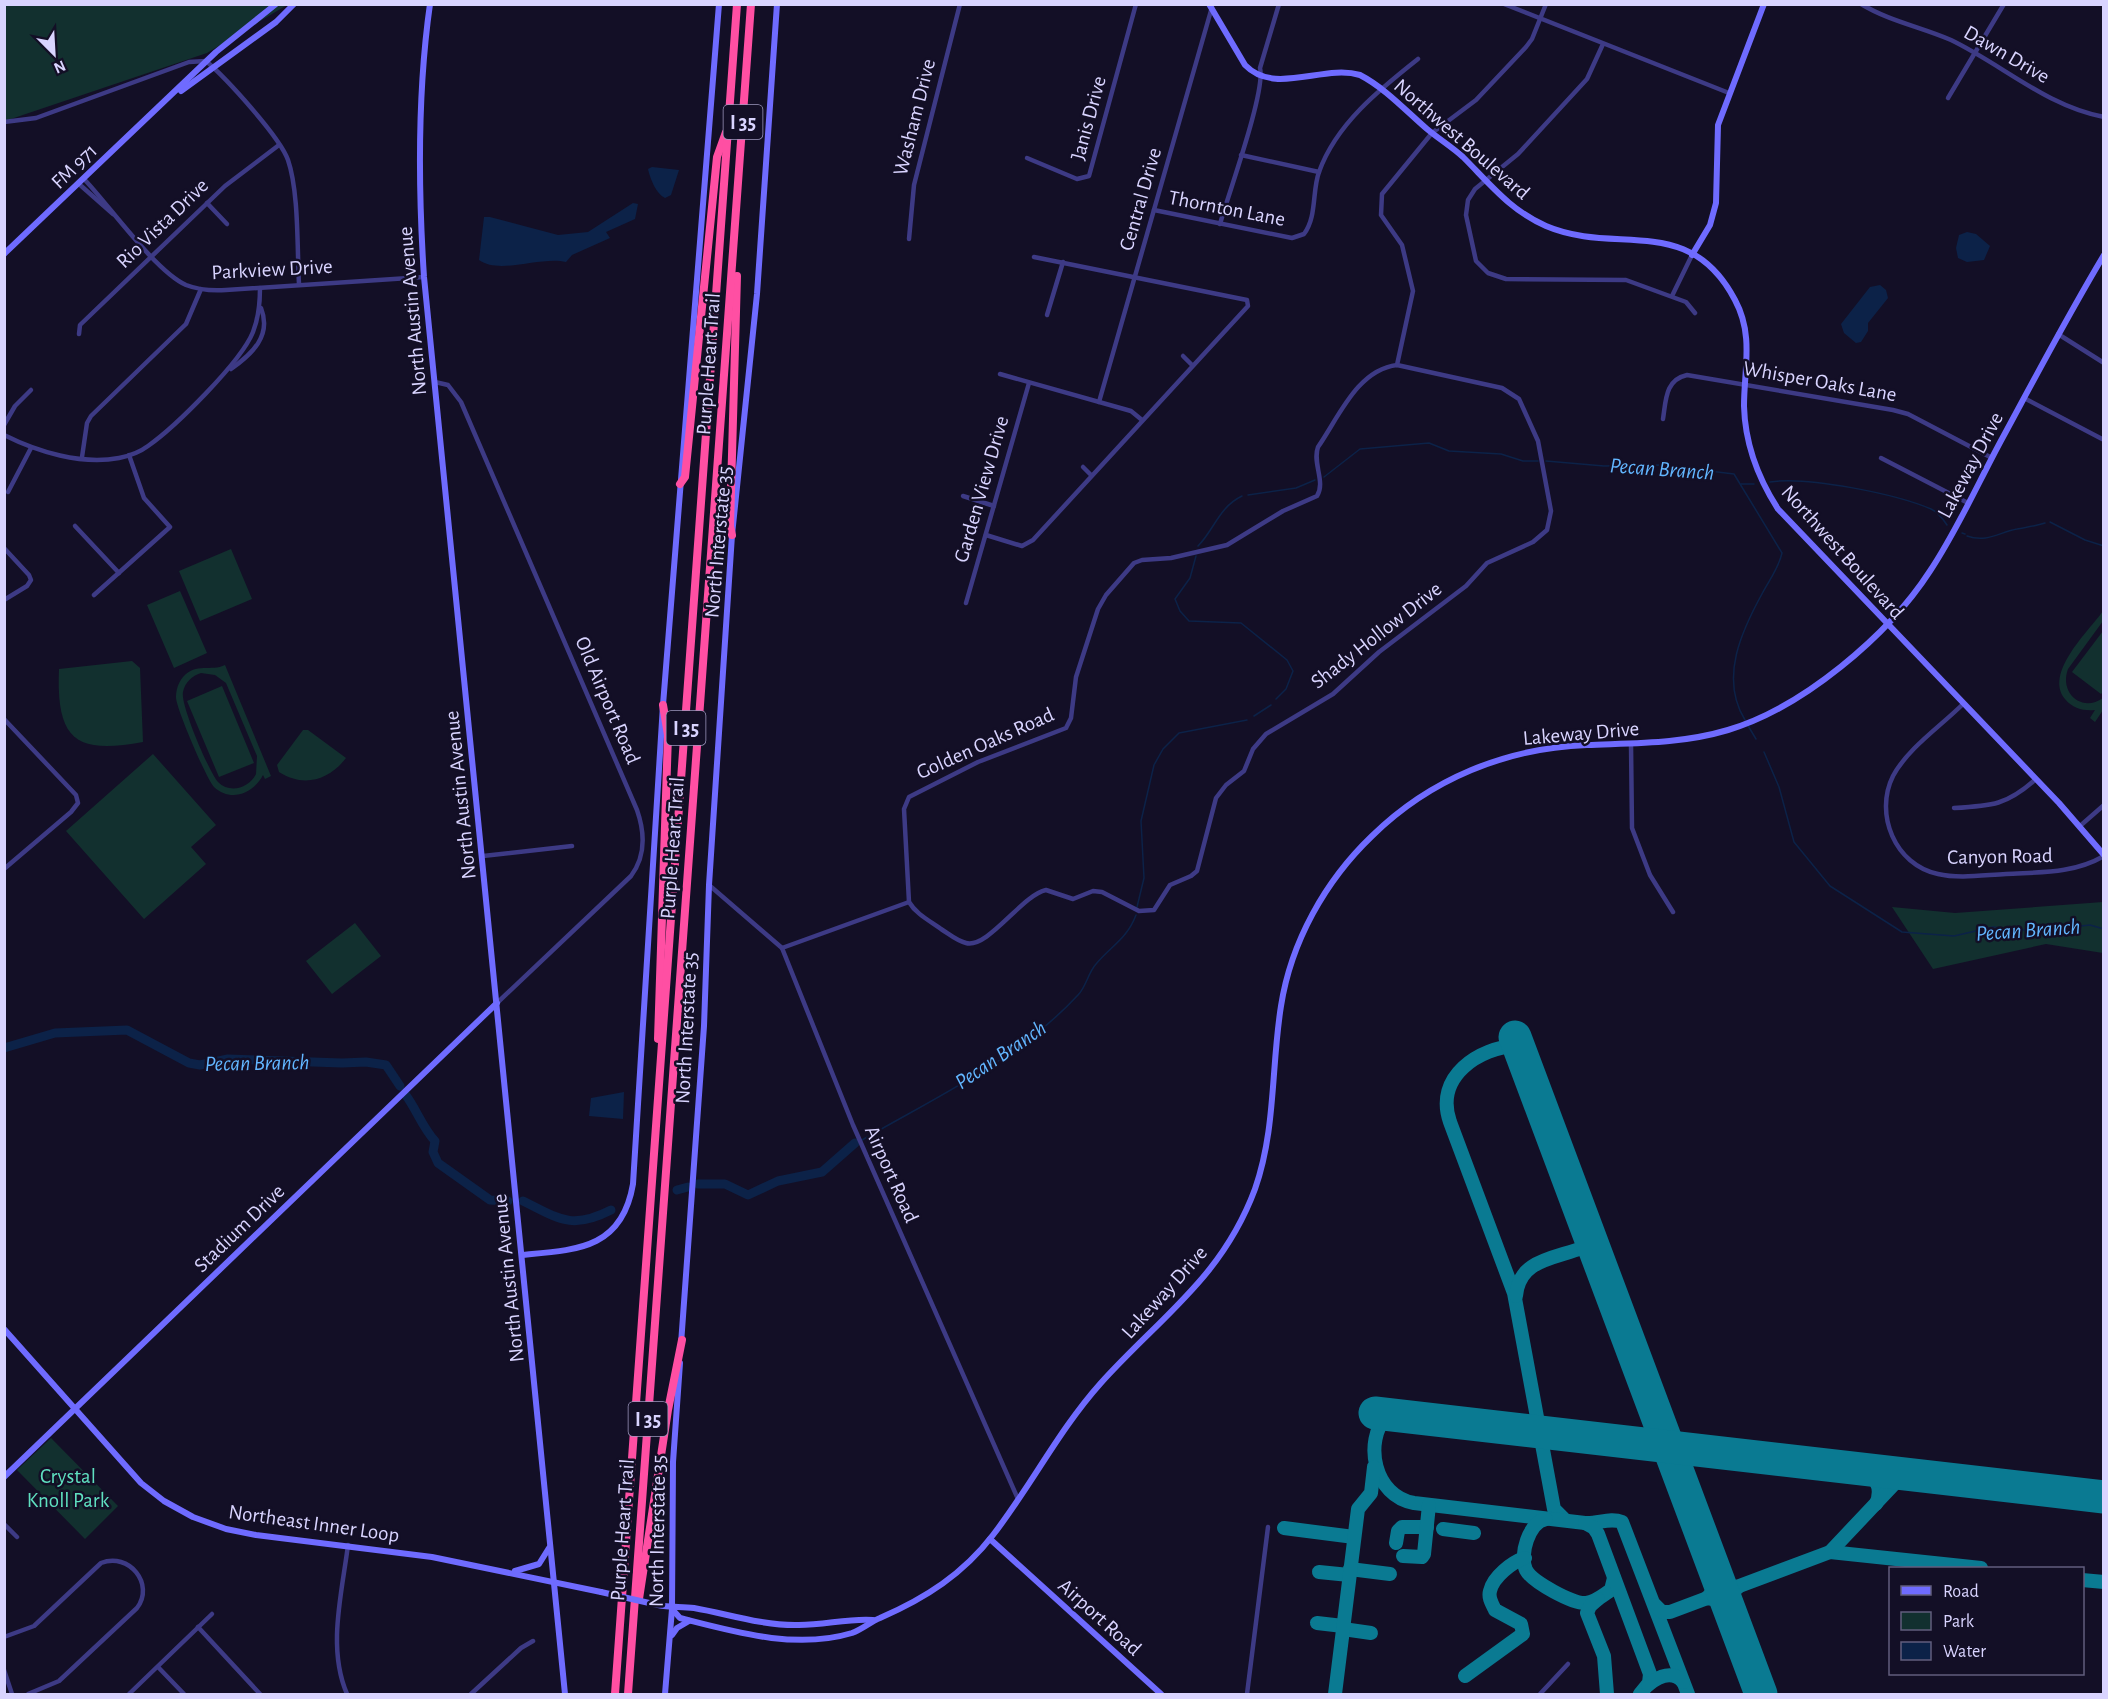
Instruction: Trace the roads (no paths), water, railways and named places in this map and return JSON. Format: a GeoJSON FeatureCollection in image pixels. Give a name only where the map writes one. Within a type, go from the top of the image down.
{"type":"FeatureCollection","features":[{"type":"Feature","properties":{"kind":"highway","name":"Purple Heart Trail"},"geometry":{"type":"LineString","coordinates":[[615,1695],[737,4]]}},
{"type":"Feature","properties":{"kind":"highway","name":"Purple Heart Trail"},"geometry":{"type":"LineString","coordinates":[[628,1695],[751,4]]}},
{"type":"Feature","properties":{"kind":"highway"},"geometry":{"type":"LineString","coordinates":[[681,484],[685,477],[717,157],[729,122]]}},
{"type":"Feature","properties":{"kind":"highway"},"geometry":{"type":"LineString","coordinates":[[732,535],[730,526],[739,249],[735,239]]}},
{"type":"Feature","properties":{"kind":"highway"},"geometry":{"type":"LineString","coordinates":[[660,1080],[657,1066],[669,735],[663,705]]}},
{"type":"Feature","properties":{"kind":"highway"},"geometry":{"type":"LineString","coordinates":[[633,1629],[682,1340]]}},
{"type":"Feature","properties":{"kind":"main road","name":"FM 971"},"geometry":{"type":"LineString","coordinates":[[4,254],[166,102],[206,61],[240,30],[276,4]]}},
{"type":"Feature","properties":{"kind":"main road","name":"FM 971"},"geometry":{"type":"LineString","coordinates":[[166,102],[276,22],[294,4]]}},
{"type":"Feature","properties":{"kind":"main road","name":"North Austin Avenue"},"geometry":{"type":"LineString","coordinates":[[430,4],[424,51],[419,147],[424,277],[483,856],[552,1581]]}},
{"type":"Feature","properties":{"kind":"main road","name":"North Interstate 35"},"geometry":{"type":"LineString","coordinates":[[522,1255],[572,1249],[597,1242],[621,1220],[630,1203],[633,1184],[663,705],[719,4]]}},
{"type":"Feature","properties":{"kind":"main road","name":"North Interstate 35"},"geometry":{"type":"LineString","coordinates":[[665,1695],[671,1639],[674,1462],[704,1026],[709,885],[732,535],[758,294],[777,4]]}},
{"type":"Feature","properties":{"kind":"main road"},"geometry":{"type":"LineString","coordinates":[[1692,255],[1710,225],[1716,203],[1718,125],[1764,4]]}},
{"type":"Feature","properties":{"kind":"main road"},"geometry":{"type":"LineString","coordinates":[[1211,6],[1245,65],[1262,76]]}},
{"type":"Feature","properties":{"kind":"main road","name":"Northwest Boulevard"},"geometry":{"type":"LineString","coordinates":[[1262,76],[1276,79],[1342,72],[1360,75],[1464,158],[1485,182],[1517,210],[1556,230],[1588,238],[1653,240],[1670,244],[1692,255],[1719,276],[1739,308],[1748,345],[1745,385],[1748,439],[1767,492],[1789,522],[2036,779],[2080,826],[2103,855]]}},
{"type":"Feature","properties":{"kind":"main road","name":"Lakeway Drive"},"geometry":{"type":"LineString","coordinates":[[672,1609],[680,1618],[744,1634],[794,1639],[859,1631],[874,1620],[935,1591],[962,1570],[990,1539],[1080,1407],[1206,1277],[1240,1222],[1266,1155],[1274,1097],[1281,1007],[1286,983],[1308,923],[1342,868],[1375,832],[1406,806],[1451,778],[1488,762],[1553,747],[1676,741],[1735,728],[1820,686],[1885,624],[1924,581],[2058,334],[2102,260]]}},
{"type":"Feature","properties":{"kind":"main road","name":"Stadium Drive"},"geometry":{"type":"LineString","coordinates":[[4,1477],[497,1003]]}},
{"type":"Feature","properties":{"kind":"main road","name":"Northeast Inner Loop"},"geometry":{"type":"LineString","coordinates":[[4,1329],[141,1483],[164,1501],[193,1517],[256,1535],[348,1545],[513,1572],[552,1581]]}},
{"type":"Feature","properties":{"kind":"main road","name":"Airport Road"},"geometry":{"type":"LineString","coordinates":[[990,1539],[1161,1695]]}},
{"type":"Feature","properties":{"kind":"main road"},"geometry":{"type":"LineString","coordinates":[[513,1572],[539,1564],[550,1547]]}},
{"type":"Feature","properties":{"kind":"main road"},"geometry":{"type":"LineString","coordinates":[[552,1581],[564,1695]]}},
{"type":"Feature","properties":{"kind":"main road","name":"Lakeway Drive"},"geometry":{"type":"LineString","coordinates":[[552,1581],[672,1609],[692,1608],[783,1625],[816,1625],[855,1618],[874,1620]]}},
{"type":"Feature","properties":{"kind":"main road"},"geometry":{"type":"LineString","coordinates":[[671,1639],[677,1628],[689,1620]]}},
{"type":"Feature","properties":{"kind":"street","name":"Washam Drive"},"geometry":{"type":"LineString","coordinates":[[909,239],[914,185],[960,4]]}},
{"type":"Feature","properties":{"kind":"street","name":"Janis Drive"},"geometry":{"type":"LineString","coordinates":[[1027,158],[1077,179],[1089,176],[1136,4]]}},
{"type":"Feature","properties":{"kind":"street"},"geometry":{"type":"LineString","coordinates":[[1220,224],[1241,155],[1262,76],[1260,68],[1279,4]]}},
{"type":"Feature","properties":{"kind":"street"},"geometry":{"type":"LineString","coordinates":[[1504,4],[1729,93]]}},
{"type":"Feature","properties":{"kind":"street"},"geometry":{"type":"LineString","coordinates":[[1397,365],[1413,291],[1402,245],[1384,220],[1380,204],[1387,185],[1432,133],[1476,100],[1532,39],[1546,4]]}},
{"type":"Feature","properties":{"kind":"street","name":"Dawn Drive"},"geometry":{"type":"LineString","coordinates":[[1861,4],[1901,24],[1950,40],[2071,109],[2103,117]]}},
{"type":"Feature","properties":{"kind":"street"},"geometry":{"type":"LineString","coordinates":[[1948,98],[2004,4]]}},
{"type":"Feature","properties":{"kind":"street","name":"Central Drive"},"geometry":{"type":"LineString","coordinates":[[1099,402],[1211,6]]}},
{"type":"Feature","properties":{"kind":"street"},"geometry":{"type":"LineString","coordinates":[[1603,44],[1587,79],[1518,154],[1472,192],[1466,208],[1476,261],[1488,273],[1516,280],[1622,279],[1686,302],[1695,313]]}},
{"type":"Feature","properties":{"kind":"street","name":"Thornton Lane"},"geometry":{"type":"LineString","coordinates":[[1154,210],[1292,238],[1304,234],[1311,220],[1319,172],[1339,135],[1380,89],[1418,59]]}},
{"type":"Feature","properties":{"kind":"street"},"geometry":{"type":"LineString","coordinates":[[6,121],[36,118],[189,62],[206,61],[279,145],[288,160],[299,284]]}},
{"type":"Feature","properties":{"kind":"street","name":"Rio Vista Drive"},"geometry":{"type":"LineString","coordinates":[[80,334],[80,325],[207,203],[240,172],[279,145]]}},
{"type":"Feature","properties":{"kind":"street"},"geometry":{"type":"LineString","coordinates":[[1241,155],[1319,172]]}},
{"type":"Feature","properties":{"kind":"street","name":"Parkview Drive"},"geometry":{"type":"LineString","coordinates":[[81,181],[178,280],[201,289],[260,288],[424,277]]}},
{"type":"Feature","properties":{"kind":"street"},"geometry":{"type":"LineString","coordinates":[[207,203],[227,224]]}},
{"type":"Feature","properties":{"kind":"street"},"geometry":{"type":"LineString","coordinates":[[1672,296],[1692,255]]}},
{"type":"Feature","properties":{"kind":"street"},"geometry":{"type":"LineString","coordinates":[[986,535],[1017,545],[1027,544],[1248,306],[1247,300],[1034,257]]}},
{"type":"Feature","properties":{"kind":"street"},"geometry":{"type":"LineString","coordinates":[[1047,315],[1063,262]]}},
{"type":"Feature","properties":{"kind":"street"},"geometry":{"type":"LineString","coordinates":[[4,435],[31,448],[105,460],[129,455],[156,440],[226,372],[248,356],[261,341],[264,321],[260,308],[260,288]]}},
{"type":"Feature","properties":{"kind":"street"},"geometry":{"type":"LineString","coordinates":[[82,457],[87,423],[91,416],[186,324],[192,315],[201,289]]}},
{"type":"Feature","properties":{"kind":"street"},"geometry":{"type":"LineString","coordinates":[[226,372],[248,343],[260,308]]}},
{"type":"Feature","properties":{"kind":"street"},"geometry":{"type":"LineString","coordinates":[[2058,334],[2103,363]]}},
{"type":"Feature","properties":{"kind":"street"},"geometry":{"type":"LineString","coordinates":[[1183,356],[1192,365]]}},
{"type":"Feature","properties":{"kind":"street","name":"Golden Oaks Road"},"geometry":{"type":"LineString","coordinates":[[909,902],[904,809],[909,797],[978,762],[1066,728],[1071,718],[1076,677],[1099,606],[1134,563],[1142,560],[1171,558],[1227,544],[1283,511],[1317,496],[1320,489],[1315,457],[1318,447],[1362,383],[1381,368],[1397,365]]}},
{"type":"Feature","properties":{"kind":"street","name":"Shady Hollow Drive"},"geometry":{"type":"LineString","coordinates":[[909,902],[916,911],[931,922],[961,942],[971,944],[984,938],[1042,890],[1050,890],[1073,899],[1093,891],[1102,892],[1130,908],[1143,912],[1157,908],[1170,885],[1195,873],[1201,860],[1216,798],[1226,785],[1244,771],[1253,749],[1266,734],[1333,694],[1379,652],[1466,586],[1484,565],[1533,542],[1550,525],[1551,511],[1538,441],[1515,394],[1502,388],[1397,365]]}},
{"type":"Feature","properties":{"kind":"street"},"geometry":{"type":"LineString","coordinates":[[1000,374],[1131,411],[1142,420]]}},
{"type":"Feature","properties":{"kind":"street","name":"Whisper Oaks Lane"},"geometry":{"type":"LineString","coordinates":[[1663,419],[1668,388],[1675,379],[1683,376],[1908,414],[1992,458]]}},
{"type":"Feature","properties":{"kind":"street","name":"Old Airport Road"},"geometry":{"type":"LineString","coordinates":[[435,382],[448,386],[461,402],[637,810],[643,836],[642,858],[631,876],[497,1003]]}},
{"type":"Feature","properties":{"kind":"street","name":"Garden View Drive"},"geometry":{"type":"LineString","coordinates":[[966,603],[1029,383]]}},
{"type":"Feature","properties":{"kind":"street"},"geometry":{"type":"LineString","coordinates":[[4,425],[15,406],[31,390]]}},
{"type":"Feature","properties":{"kind":"street"},"geometry":{"type":"LineString","coordinates":[[2024,398],[2103,441]]}},
{"type":"Feature","properties":{"kind":"street"},"geometry":{"type":"LineString","coordinates":[[8,492],[31,448]]}},
{"type":"Feature","properties":{"kind":"street"},"geometry":{"type":"LineString","coordinates":[[94,596],[170,527],[144,498],[129,455]]}},
{"type":"Feature","properties":{"kind":"street"},"geometry":{"type":"LineString","coordinates":[[1881,458],[1968,503]]}},
{"type":"Feature","properties":{"kind":"street"},"geometry":{"type":"LineString","coordinates":[[1083,467],[1091,475]]}},
{"type":"Feature","properties":{"kind":"street"},"geometry":{"type":"LineString","coordinates":[[963,496],[994,506]]}},
{"type":"Feature","properties":{"kind":"street"},"geometry":{"type":"LineString","coordinates":[[75,526],[119,573]]}},
{"type":"Feature","properties":{"kind":"street"},"geometry":{"type":"LineString","coordinates":[[4,548],[31,577],[27,586],[4,600]]}},
{"type":"Feature","properties":{"kind":"street","name":"Canyon Road"},"geometry":{"type":"LineString","coordinates":[[1963,704],[1901,764],[1889,785],[1885,804],[1887,822],[1893,839],[1903,854],[1931,873],[1958,876],[2074,869],[2103,855]]}},
{"type":"Feature","properties":{"kind":"street"},"geometry":{"type":"LineString","coordinates":[[4,719],[76,795],[78,803],[71,812],[4,869]]}},
{"type":"Feature","properties":{"kind":"street"},"geometry":{"type":"LineString","coordinates":[[1631,744],[1632,828],[1650,875],[1673,912]]}},
{"type":"Feature","properties":{"kind":"street"},"geometry":{"type":"LineString","coordinates":[[1954,808],[1998,804],[2015,797],[2036,779]]}},
{"type":"Feature","properties":{"kind":"street"},"geometry":{"type":"LineString","coordinates":[[2080,826],[2103,805]]}},
{"type":"Feature","properties":{"kind":"street"},"geometry":{"type":"LineString","coordinates":[[483,856],[572,846]]}},
{"type":"Feature","properties":{"kind":"street","name":"Airport Road"},"geometry":{"type":"LineString","coordinates":[[709,885],[782,948],[856,1134],[1017,1499]]}},
{"type":"Feature","properties":{"kind":"street"},"geometry":{"type":"LineString","coordinates":[[782,948],[909,902]]}},
{"type":"Feature","properties":{"kind":"street"},"geometry":{"type":"LineString","coordinates":[[4,1524],[17,1537]]}},
{"type":"Feature","properties":{"kind":"street"},"geometry":{"type":"LineString","coordinates":[[1247,1695],[1268,1527]]}},
{"type":"Feature","properties":{"kind":"street"},"geometry":{"type":"LineString","coordinates":[[348,1545],[336,1647],[338,1665],[348,1695]]}},
{"type":"Feature","properties":{"kind":"street"},"geometry":{"type":"LineString","coordinates":[[4,1637],[34,1626],[101,1563],[120,1560],[143,1581],[145,1592],[137,1608],[59,1681],[28,1695]]}},
{"type":"Feature","properties":{"kind":"street"},"geometry":{"type":"LineString","coordinates":[[129,1695],[212,1614]]}},
{"type":"Feature","properties":{"kind":"street"},"geometry":{"type":"LineString","coordinates":[[198,1627],[260,1695]]}},
{"type":"Feature","properties":{"kind":"street"},"geometry":{"type":"LineString","coordinates":[[471,1695],[521,1648],[533,1641]]}},
{"type":"Feature","properties":{"kind":"street"},"geometry":{"type":"LineString","coordinates":[[1540,1695],[1568,1664]]}},
{"type":"Feature","properties":{"kind":"street"},"geometry":{"type":"LineString","coordinates":[[158,1667],[184,1695]]}},
{"type":"Feature","properties":{"kind":"street"},"geometry":{"type":"LineString","coordinates":[[4,1670],[12,1695]]}},
{"type":"Feature","properties":{"kind":"water"},"geometry":{"type":"Polygon","coordinates":[[[652,167],[679,170],[671,195],[665,198],[656,189],[648,169],[652,167]]]}},
{"type":"Feature","properties":{"kind":"water"},"geometry":{"type":"Polygon","coordinates":[[[633,203],[638,204],[635,219],[606,232],[610,238],[572,255],[566,262],[544,261],[498,266],[479,260],[484,217],[558,235],[588,232],[633,203]]]}},
{"type":"Feature","properties":{"kind":"water"},"geometry":{"type":"Polygon","coordinates":[[[1967,232],[1976,234],[1990,246],[1984,260],[1967,262],[1958,258],[1956,248],[1959,235],[1967,232]]]}},
{"type":"Feature","properties":{"kind":"water"},"geometry":{"type":"Polygon","coordinates":[[[1880,285],[1886,290],[1888,298],[1868,323],[1868,331],[1861,342],[1856,343],[1844,333],[1841,324],[1870,287],[1880,285]]]}},
{"type":"Feature","properties":{"kind":"water"},"geometry":{"type":"Polygon","coordinates":[[[624,1092],[623,1119],[589,1116],[591,1098],[624,1092]]]}},
{"type":"Feature","properties":{"kind":"waterway","name":"Pecan Branch"},"geometry":{"type":"LineString","coordinates":[[1324,477],[1360,449],[1429,443],[1449,451],[1501,454],[1523,461],[1538,461]]}},
{"type":"Feature","properties":{"kind":"waterway","name":"Pecan Branch"},"geometry":{"type":"LineString","coordinates":[[1546,461],[1604,466],[1660,465],[1734,474],[1782,553],[1777,568],[1748,622],[1736,654],[1734,688],[1737,704],[1745,720]]}},
{"type":"Feature","properties":{"kind":"waterway","name":"Pecan Branch"},"geometry":{"type":"LineString","coordinates":[[1248,495],[1296,488],[1315,480]]}},
{"type":"Feature","properties":{"kind":"waterway"},"geometry":{"type":"LineString","coordinates":[[1770,482],[1828,484],[1874,492],[1931,509],[1947,525]]}},
{"type":"Feature","properties":{"kind":"waterway"},"geometry":{"type":"LineString","coordinates":[[1741,484],[1754,484]]}},
{"type":"Feature","properties":{"kind":"waterway","name":"Pecan Branch"},"geometry":{"type":"LineString","coordinates":[[1198,546],[1222,512],[1242,496]]}},
{"type":"Feature","properties":{"kind":"waterway"},"geometry":{"type":"LineString","coordinates":[[2050,522],[2085,540],[2104,546]]}},
{"type":"Feature","properties":{"kind":"waterway"},"geometry":{"type":"LineString","coordinates":[[1967,536],[1987,538],[2045,523]]}},
{"type":"Feature","properties":{"kind":"waterway","name":"Pecan Branch"},"geometry":{"type":"LineString","coordinates":[[1196,556],[1190,578],[1175,599],[1180,611],[1189,621],[1241,623],[1287,660],[1293,671],[1286,689],[1276,699]]}},
{"type":"Feature","properties":{"kind":"waterway","name":"Pecan Branch"},"geometry":{"type":"LineString","coordinates":[[1254,716],[1271,705]]}},
{"type":"Feature","properties":{"kind":"waterway","name":"Pecan Branch"},"geometry":{"type":"LineString","coordinates":[[1137,907],[1144,878],[1141,821],[1154,765],[1163,749],[1179,733],[1247,720]]}},
{"type":"Feature","properties":{"kind":"waterway","name":"Pecan Branch"},"geometry":{"type":"LineString","coordinates":[[1747,724],[1756,739]]}},
{"type":"Feature","properties":{"kind":"waterway","name":"Pecan Branch"},"geometry":{"type":"LineString","coordinates":[[1764,752],[1779,787],[1794,842],[1830,886],[1902,932],[1954,936],[1993,927],[2035,931],[2090,925],[2104,929]]}},
{"type":"Feature","properties":{"kind":"waterway","name":"Pecan Branch"},"geometry":{"type":"LineString","coordinates":[[862,1140],[976,1075],[1030,1039],[1078,995],[1093,968],[1128,930],[1136,915]]}},
{"type":"Feature","properties":{"kind":"waterway","name":"Pecan Branch"},"geometry":{"type":"LineString","coordinates":[[4,1048],[55,1033],[127,1030],[189,1063],[200,1065],[228,1059],[366,1062],[386,1065],[400,1086]]}},
{"type":"Feature","properties":{"kind":"waterway","name":"Pecan Branch"},"geometry":{"type":"LineString","coordinates":[[405,1094],[435,1141],[433,1152],[438,1163],[490,1200],[508,1201]]}},
{"type":"Feature","properties":{"kind":"waterway","name":"Pecan Branch"},"geometry":{"type":"LineString","coordinates":[[698,1184],[725,1184],[748,1195],[778,1181],[822,1172],[855,1143]]}},
{"type":"Feature","properties":{"kind":"waterway","name":"Pecan Branch"},"geometry":{"type":"LineString","coordinates":[[677,1190],[688,1187]]}},
{"type":"Feature","properties":{"kind":"waterway","name":"Pecan Branch"},"geometry":{"type":"LineString","coordinates":[[523,1201],[566,1220],[586,1220],[611,1210]]}},
{"type":"Feature","properties":{"kind":"park label","name":"Crystal Knoll Park"},"geometry":{"type":"Point","coordinates":[68,1488]}}]}
